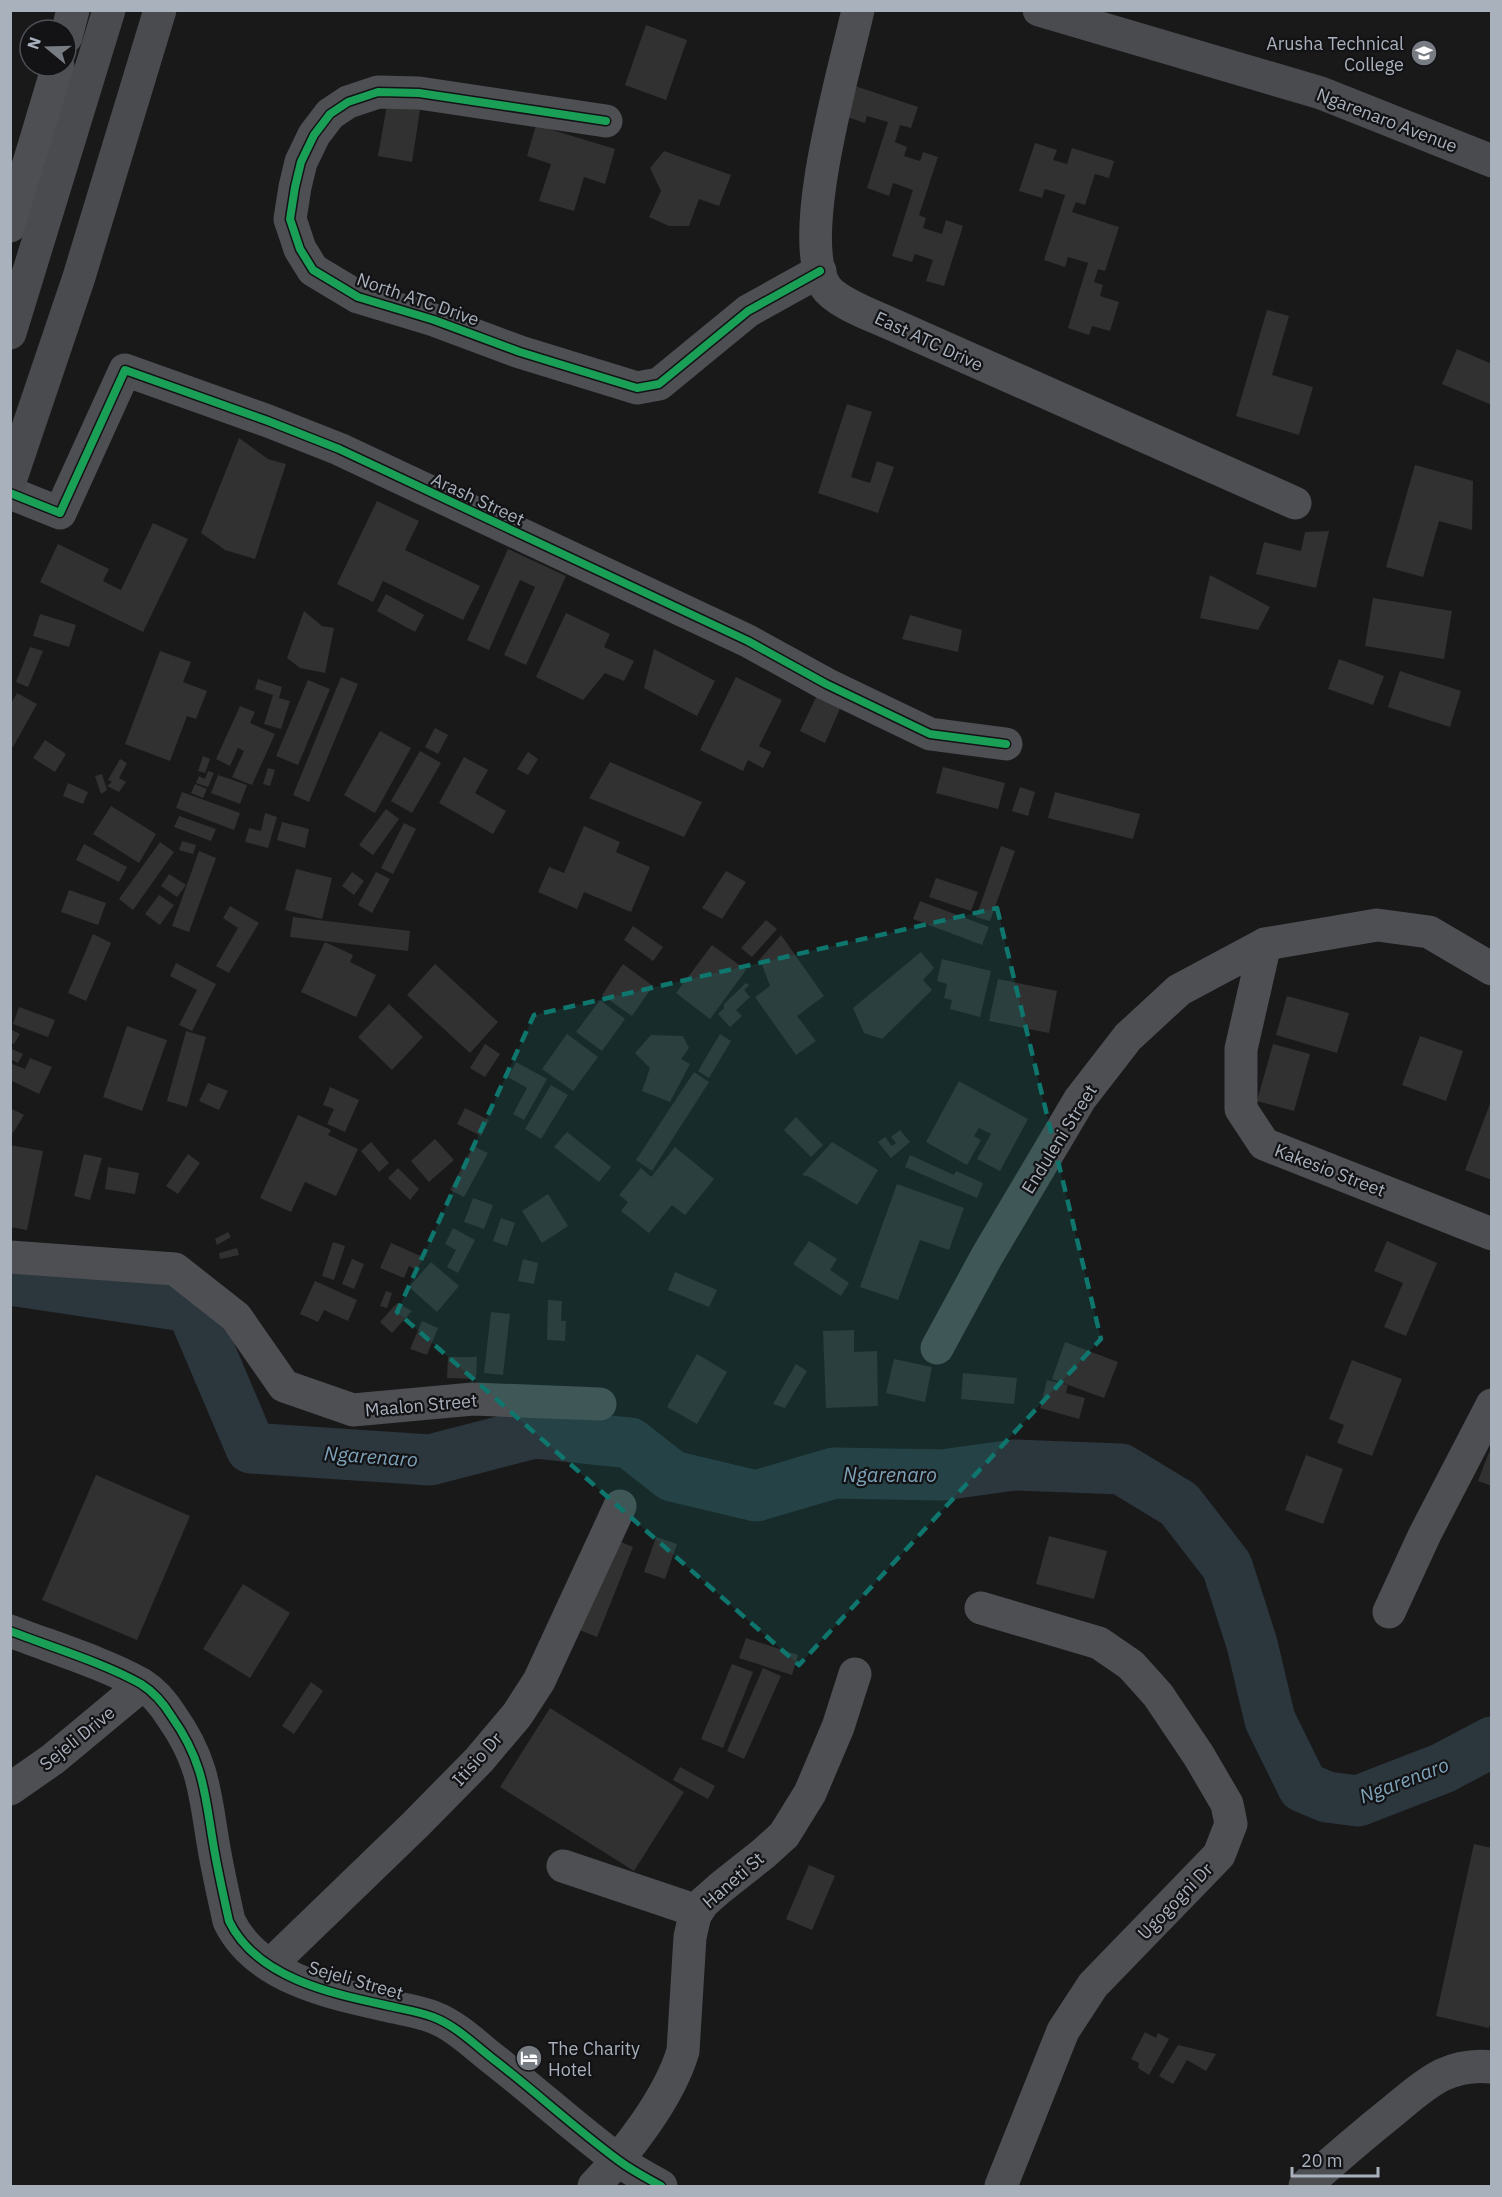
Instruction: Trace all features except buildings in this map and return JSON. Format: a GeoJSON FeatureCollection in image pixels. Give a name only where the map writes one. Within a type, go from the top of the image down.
{"type":"FeatureCollection","features":[{"type":"Feature","properties":{"kind":"highway"},"geometry":{"type":"LineString","coordinates":[[10,333],[21,266],[109,10]]}},
{"type":"Feature","properties":{"kind":"highway"},"geometry":{"type":"LineString","coordinates":[[10,481],[79,277],[160,10]]}},
{"type":"Feature","properties":{"kind":"highway","name":"Ngarenaro Avenue"},"geometry":{"type":"LineString","coordinates":[[1039,10],[1321,93],[1491,161]]}},
{"type":"Feature","properties":{"kind":"street","name":"East ATC Drive"},"geometry":{"type":"LineString","coordinates":[[858,10],[820,177],[814,239],[820,271],[826,287],[842,300],[967,359],[1156,440],[1295,503]]}},
{"type":"Feature","properties":{"kind":"street"},"geometry":{"type":"LineString","coordinates":[[10,226],[54,78]]}},
{"type":"Feature","properties":{"kind":"street","name":"North ATC Drive"},"geometry":{"type":"LineString","coordinates":[[606,121],[419,93],[378,92],[348,102],[330,114],[314,135],[301,162],[290,219],[300,249],[313,270],[358,297],[434,320],[520,352],[637,388],[659,384],[748,311],[820,271]]}},
{"type":"Feature","properties":{"kind":"street","name":"Arash Street"},"geometry":{"type":"LineString","coordinates":[[10,493],[60,513],[125,370],[339,449],[748,641],[826,684],[930,734],[1006,744]]}},
{"type":"Feature","properties":{"kind":"street","name":"Enduleni Street"},"geometry":{"type":"LineString","coordinates":[[937,1348],[987,1256],[1080,1099],[1128,1037],[1179,990],[1265,944],[1377,925],[1429,932],[1491,969]]}},
{"type":"Feature","properties":{"kind":"street","name":"Kakesio Street"},"geometry":{"type":"LineString","coordinates":[[1265,944],[1241,1049],[1241,1109],[1264,1144],[1491,1234]]}},
{"type":"Feature","properties":{"kind":"street","name":"Maalon Street"},"geometry":{"type":"LineString","coordinates":[[10,1257],[175,1269],[236,1317],[284,1386],[353,1410],[473,1399],[600,1404]]}},
{"type":"Feature","properties":{"kind":"street"},"geometry":{"type":"LineString","coordinates":[[1389,1612],[1425,1533],[1491,1405]]}},
{"type":"Feature","properties":{"kind":"street","name":"Itisio Dr"},"geometry":{"type":"LineString","coordinates":[[270,1965],[415,1825],[479,1760],[517,1715],[539,1682],[620,1506]]}},
{"type":"Feature","properties":{"kind":"street","name":"Ugogogni Dr"},"geometry":{"type":"LineString","coordinates":[[981,1608],[1099,1642],[1131,1665],[1158,1695],[1199,1756],[1227,1804],[1231,1824],[1220,1855],[1093,1985],[1063,2031],[1001,2187]]}},
{"type":"Feature","properties":{"kind":"street","name":"Sejeli Street"},"geometry":{"type":"LineString","coordinates":[[10,1631],[142,1685],[161,1701],[187,1738],[195,1756],[208,1801],[215,1852],[229,1921],[240,1939],[270,1965],[301,1981],[344,1996],[436,2018],[510,2072],[619,2160],[661,2187]]}},
{"type":"Feature","properties":{"kind":"street","name":"Haneti St"},"geometry":{"type":"LineString","coordinates":[[594,2187],[619,2160],[656,2106],[681,2058],[690,1937],[697,1911],[720,1888],[784,1835],[810,1793],[838,1727],[855,1674]]}},
{"type":"Feature","properties":{"kind":"street","name":"Sejeli Drive"},"geometry":{"type":"LineString","coordinates":[[10,1789],[53,1759],[142,1685]]}},
{"type":"Feature","properties":{"kind":"street"},"geometry":{"type":"LineString","coordinates":[[563,1866],[697,1911]]}},
{"type":"Feature","properties":{"kind":"street"},"geometry":{"type":"LineString","coordinates":[[1305,2187],[1351,2144],[1419,2090],[1457,2069],[1474,2066],[1491,2067]]}},
{"type":"Feature","properties":{"kind":"highlighted area"},"geometry":{"type":"Polygon","coordinates":[[[997,908],[1101,1339],[799,1665],[397,1312],[534,1015],[997,908]]]}},
{"type":"Feature","properties":{"kind":"waterway","name":"Ngarenaro"},"geometry":{"type":"LineString","coordinates":[[10,1280],[191,1307],[251,1448],[430,1460],[534,1433],[630,1443],[672,1476],[756,1496],[834,1473],[942,1475],[1014,1465],[1121,1469],[1179,1504],[1227,1566],[1252,1644],[1270,1720],[1303,1787],[1327,1797],[1358,1801],[1443,1768],[1492,1742]]}},
{"type":"Feature","properties":{"kind":"cycle path"},"geometry":{"type":"LineString","coordinates":[[606,121],[419,93],[378,92],[348,102],[330,114],[314,135],[301,162],[290,219],[300,249],[313,270],[358,297],[434,320],[520,352],[637,388],[659,384],[748,311],[820,271]]}},
{"type":"Feature","properties":{"kind":"cycle path"},"geometry":{"type":"LineString","coordinates":[[10,493],[60,513],[125,370],[339,449],[748,641],[826,684],[930,734],[1006,744]]}},
{"type":"Feature","properties":{"kind":"cycle path"},"geometry":{"type":"LineString","coordinates":[[10,1631],[126,1676],[141,1684],[166,1707],[183,1734],[198,1767],[229,1921],[241,1940],[257,1956],[275,1969],[318,1988],[421,2013],[442,2021],[467,2037],[602,2148],[628,2167],[661,2186]]}},
{"type":"Feature","properties":{"kind":"place","name":"Arusha Technical College"},"geometry":{"type":"Point","coordinates":[1424,53]}},
{"type":"Feature","properties":{"kind":"place","name":"The Charity Hotel"},"geometry":{"type":"Point","coordinates":[529,2058]}}]}
